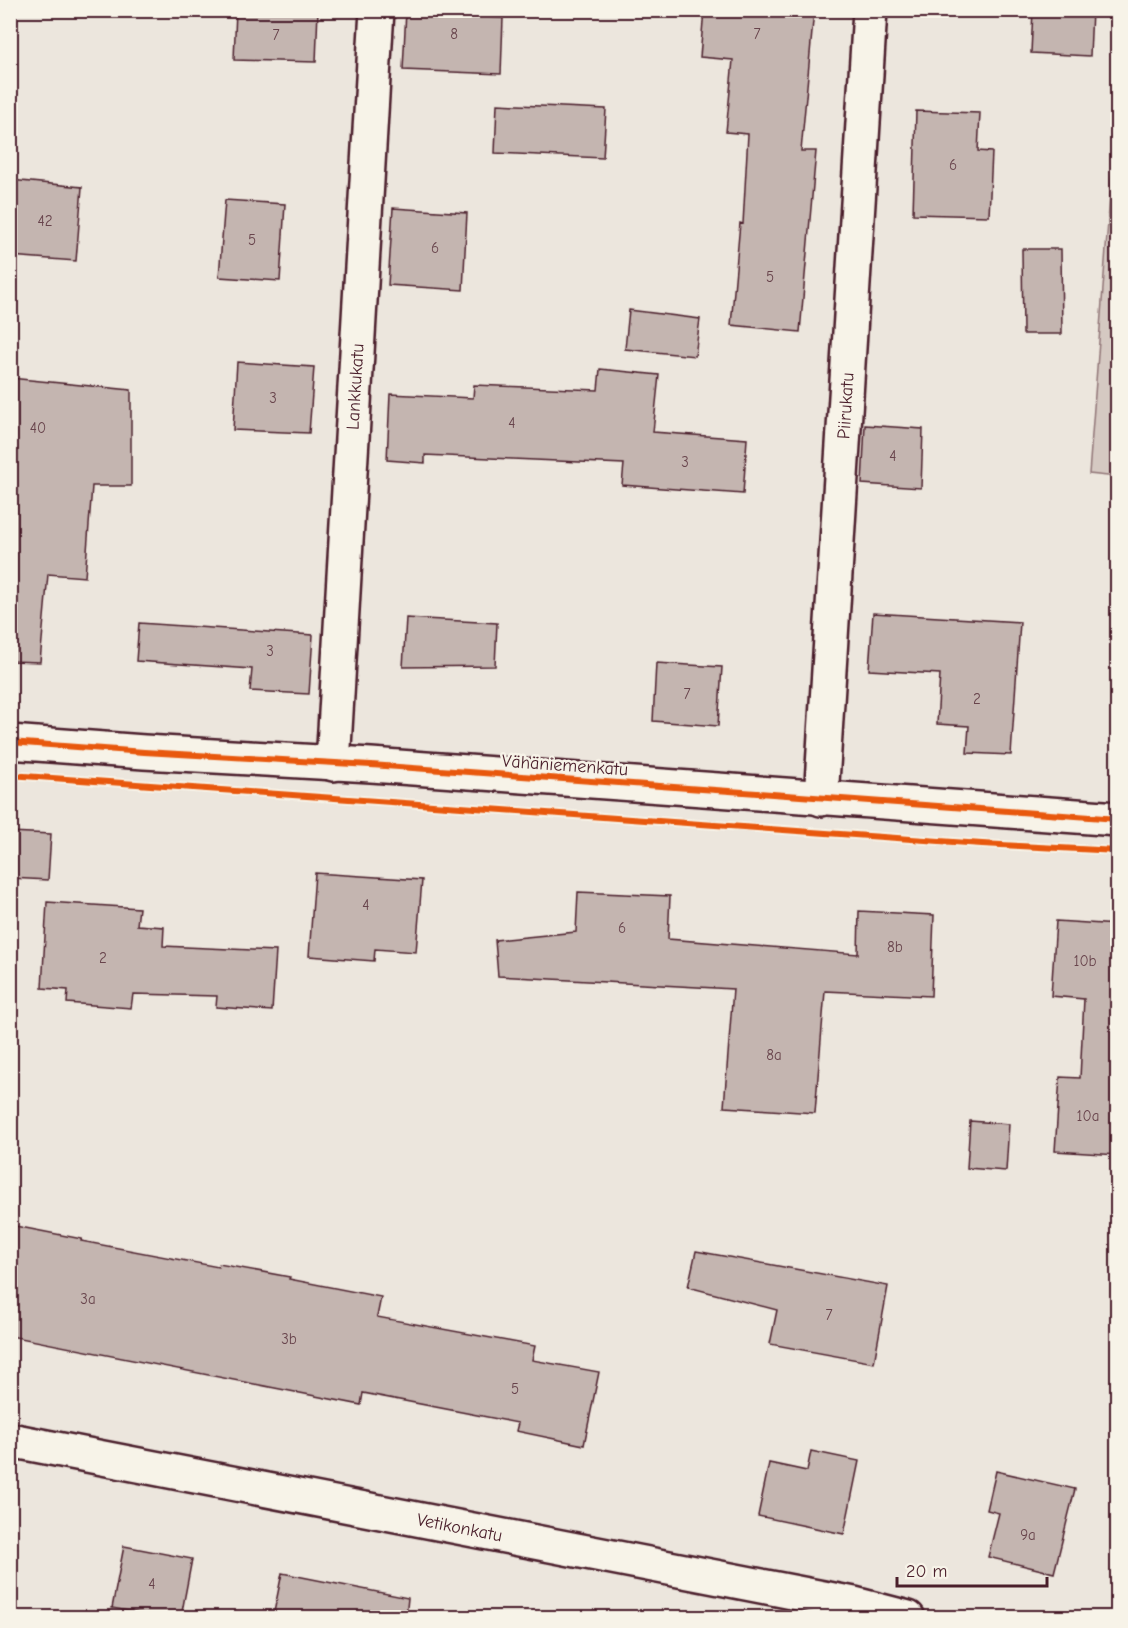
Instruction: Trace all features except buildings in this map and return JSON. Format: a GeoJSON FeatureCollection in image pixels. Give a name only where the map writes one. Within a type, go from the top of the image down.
{"type":"FeatureCollection","features":[{"type":"Feature","properties":{"kind":"street","name":"Lankkukatu"},"geometry":{"type":"LineString","coordinates":[[333,764],[377,10]]}},
{"type":"Feature","properties":{"kind":"street","name":"Piirukatu"},"geometry":{"type":"LineString","coordinates":[[821,799],[870,10]]}},
{"type":"Feature","properties":{"kind":"street","name":"Vähäniemenkatu"},"geometry":{"type":"LineString","coordinates":[[10,742],[1118,819]]}},
{"type":"Feature","properties":{"kind":"street","name":"Vetikonkatu"},"geometry":{"type":"LineString","coordinates":[[10,1440],[855,1604],[908,1617]]}},
{"type":"Feature","properties":{"kind":"shaded area"},"geometry":{"type":"Polygon","coordinates":[[[1112,169],[1118,170],[1117,477],[1089,474],[1112,169]]]}},
{"type":"Feature","properties":{"kind":"cycle path"},"geometry":{"type":"LineString","coordinates":[[10,742],[371,765],[1118,819]]}},
{"type":"Feature","properties":{"kind":"cycle path"},"geometry":{"type":"LineString","coordinates":[[10,775],[982,844],[1118,851]]}}]}
